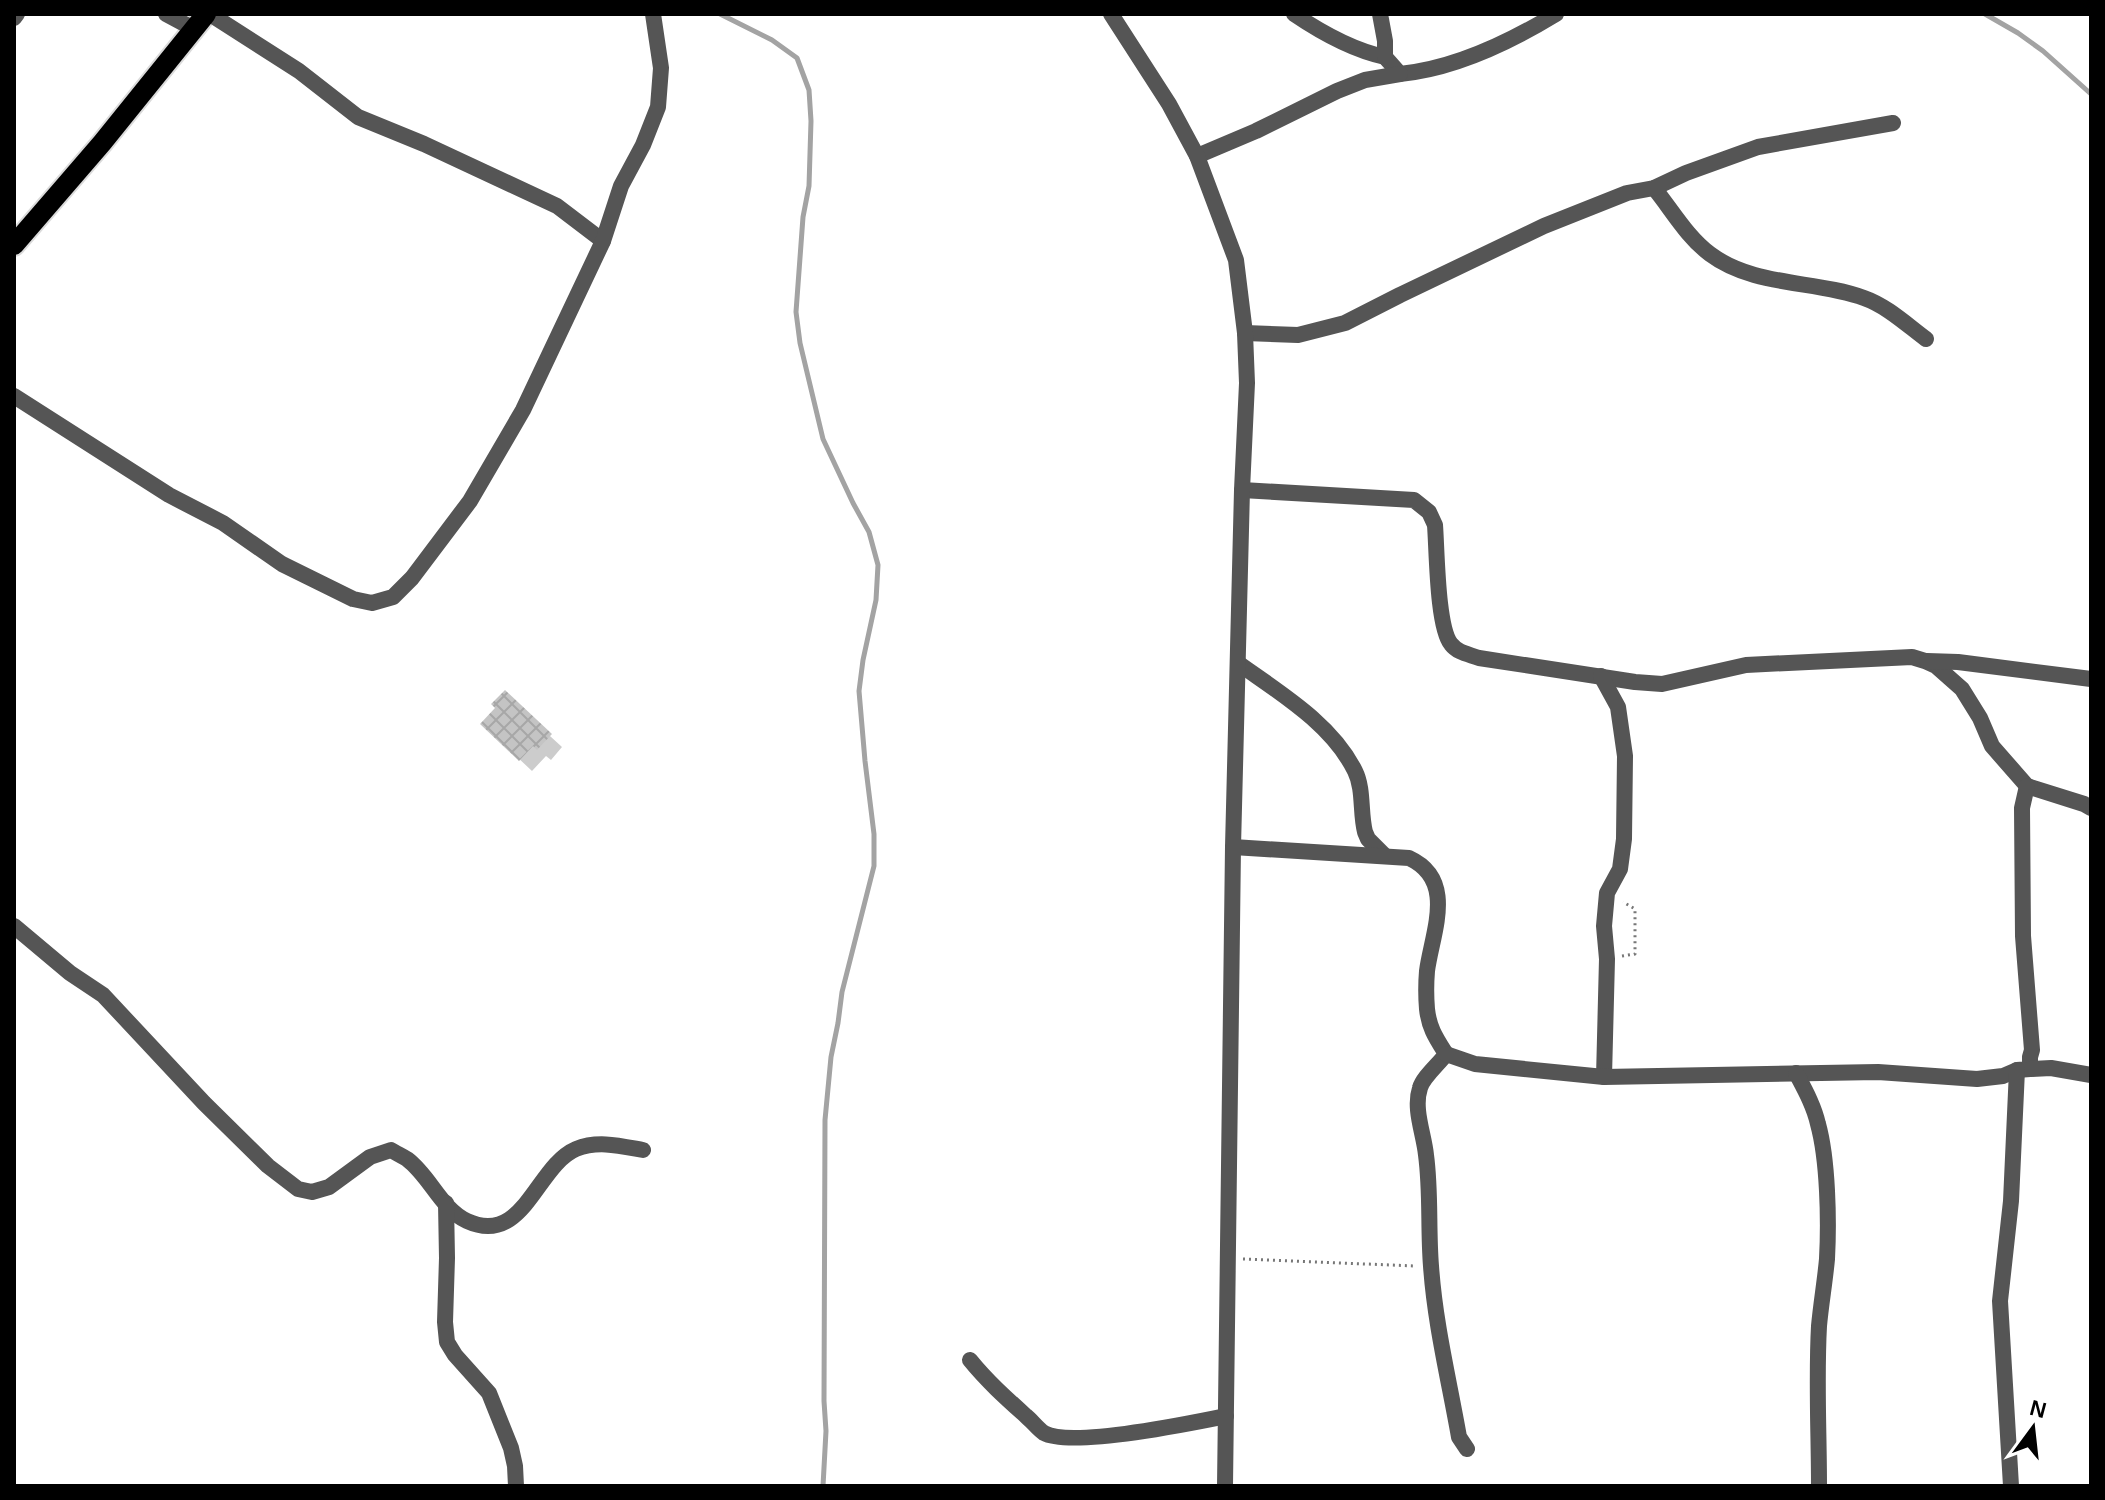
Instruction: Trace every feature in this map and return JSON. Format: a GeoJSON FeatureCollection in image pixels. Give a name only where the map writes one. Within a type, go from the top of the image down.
{"type":"FeatureCollection","features":[{"type":"Feature","properties":{"kind":"main road"},"geometry":{"type":"LineString","coordinates":[[14,245],[203,19]]}},
{"type":"Feature","properties":{"kind":"street"},"geometry":{"type":"LineString","coordinates":[[166,14],[203,19],[299,71],[358,117],[557,206],[603,241]]}},
{"type":"Feature","properties":{"kind":"street"},"geometry":{"type":"LineString","coordinates":[[14,396],[169,495],[223,523],[282,564],[353,599],[372,603],[393,597],[412,578],[470,501],[523,410],[603,241],[621,186],[643,145],[658,107],[661,68],[653,14]]}},
{"type":"Feature","properties":{"kind":"street"},"geometry":{"type":"LineString","coordinates":[[1111,14],[1169,104],[1197,156],[1236,260],[1245,333],[1247,383],[1233,847],[1225,1486]]}},
{"type":"Feature","properties":{"kind":"street"},"geometry":{"type":"LineString","coordinates":[[1294,14],[1347,45],[1385,57],[1400,74]]}},
{"type":"Feature","properties":{"kind":"street"},"geometry":{"type":"LineString","coordinates":[[1380,14],[1385,57]]}},
{"type":"Feature","properties":{"kind":"street"},"geometry":{"type":"LineString","coordinates":[[1197,156],[1337,91],[1365,80],[1422,72],[1481,53],[1556,14]]}},
{"type":"Feature","properties":{"kind":"street"},"geometry":{"type":"LineString","coordinates":[[1245,333],[1298,335],[1345,323],[1544,226],[1627,193],[1654,188],[1758,147],[1893,123]]}},
{"type":"Feature","properties":{"kind":"street"},"geometry":{"type":"LineString","coordinates":[[1654,188],[1692,238],[1712,256],[1737,269],[1764,277],[1867,298],[1926,339]]}},
{"type":"Feature","properties":{"kind":"street"},"geometry":{"type":"LineString","coordinates":[[1242,490],[1414,500],[1429,512],[1435,525],[1442,620],[1448,641],[1459,651],[1479,658],[1662,684],[1746,665],[1912,657],[1925,661],[1936,666],[1962,689],[1980,718],[1992,746],[2027,786],[2091,808]]}},
{"type":"Feature","properties":{"kind":"street"},"geometry":{"type":"LineString","coordinates":[[1925,661],[1958,662],[2091,679]]}},
{"type":"Feature","properties":{"kind":"street"},"geometry":{"type":"LineString","coordinates":[[1238,663],[1301,710],[1338,746],[1356,772],[1365,832],[1385,856]]}},
{"type":"Feature","properties":{"kind":"street"},"geometry":{"type":"LineString","coordinates":[[1601,676],[1618,707],[1625,756],[1624,839],[1620,869],[1607,893],[1604,926],[1607,959],[1604,1077]]}},
{"type":"Feature","properties":{"kind":"street"},"geometry":{"type":"LineString","coordinates":[[2011,1486],[2000,1301],[2024,1069],[2032,1050],[2023,936],[2022,808],[2027,786]]}},
{"type":"Feature","properties":{"kind":"street"},"geometry":{"type":"LineString","coordinates":[[1233,847],[1409,858],[1421,864],[1432,879],[1438,897],[1437,929],[1427,971],[1430,1028],[1446,1054],[1475,1064],[1604,1077],[1878,1072],[1977,1079],[2003,1076],[2024,1069],[2051,1068],[2091,1075]]}},
{"type":"Feature","properties":{"kind":"street"},"geometry":{"type":"LineString","coordinates":[[14,926],[70,973],[103,995],[204,1103],[268,1166],[298,1189],[312,1192],[329,1187],[370,1157],[391,1150],[408,1160],[464,1220],[481,1226],[500,1225],[521,1211],[559,1160],[576,1149],[594,1144],[612,1144],[643,1150]]}},
{"type":"Feature","properties":{"kind":"street"},"geometry":{"type":"LineString","coordinates":[[1446,1054],[1424,1078],[1419,1089],[1418,1112],[1428,1171],[1431,1267],[1437,1320],[1459,1437],[1467,1449]]}},
{"type":"Feature","properties":{"kind":"street"},"geometry":{"type":"LineString","coordinates":[[1796,1073],[1818,1124],[1826,1183],[1827,1257],[1816,1403],[1819,1486]]}},
{"type":"Feature","properties":{"kind":"street"},"geometry":{"type":"LineString","coordinates":[[446,1203],[447,1342],[489,1393],[511,1448],[516,1486]]}},
{"type":"Feature","properties":{"kind":"street"},"geometry":{"type":"LineString","coordinates":[[970,1360],[985,1379],[1044,1433],[1057,1436],[1082,1437],[1146,1431],[1226,1416]]}},
{"type":"Feature","properties":{"kind":"path"},"geometry":{"type":"LineString","coordinates":[[1607,893],[1635,909],[1635,954],[1607,959]]}},
{"type":"Feature","properties":{"kind":"path"},"geometry":{"type":"LineString","coordinates":[[1227,1258],[1431,1267]]}},
{"type":"Feature","properties":{"kind":"building"},"geometry":{"type":"Polygon","coordinates":[[[505,690],[552,734],[537,750],[533,746],[519,761],[480,724],[495,708],[491,704],[505,690]]]}},
{"type":"Feature","properties":{"kind":"waterway"},"geometry":{"type":"LineString","coordinates":[[720,14],[772,40],[797,58],[809,90],[809,186],[803,217],[796,312],[800,343],[823,439],[869,532],[878,565],[876,600],[859,691],[874,834],[874,866],[842,992],[825,1120],[826,1431],[823,1486]]}},
{"type":"Feature","properties":{"kind":"waterway"},"geometry":{"type":"LineString","coordinates":[[1985,14],[2043,51],[2091,94]]}}]}
